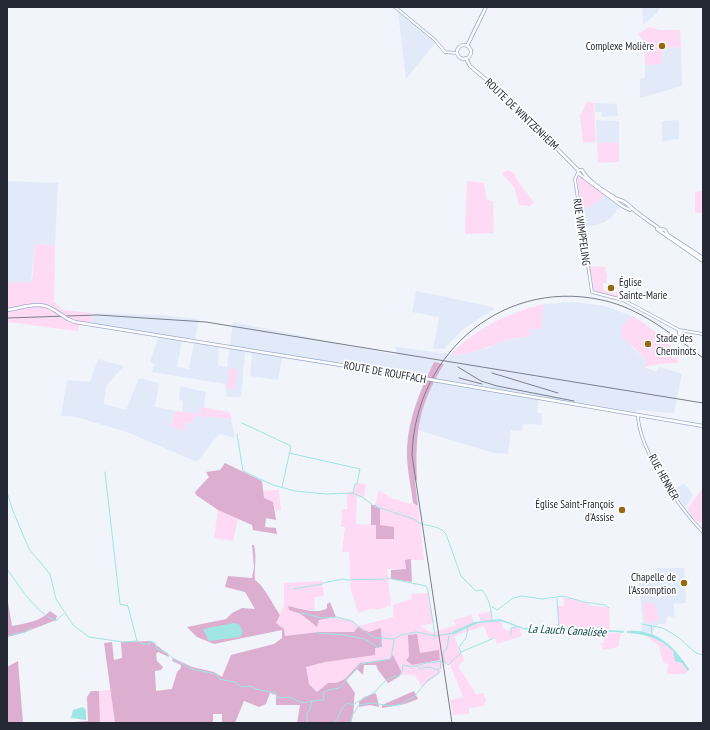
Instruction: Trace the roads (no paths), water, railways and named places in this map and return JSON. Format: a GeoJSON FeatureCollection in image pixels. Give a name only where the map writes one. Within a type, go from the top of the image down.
{"type":"FeatureCollection","features":[{"type":"Feature","properties":{"kind":"main road"},"geometry":{"type":"LineString","coordinates":[[467,46],[486,7]]}},
{"type":"Feature","properties":{"kind":"main road"},"geometry":{"type":"LineString","coordinates":[[461,46],[467,46],[471,53],[466,58],[460,57],[457,53],[461,46]]}},
{"type":"Feature","properties":{"kind":"main road","name":"ROUTE DE WINTZENHEIM"},"geometry":{"type":"LineString","coordinates":[[466,58],[470,66],[501,92],[578,172],[622,206],[664,232]]}},
{"type":"Feature","properties":{"kind":"main road"},"geometry":{"type":"LineString","coordinates":[[578,172],[580,169],[600,187],[626,203],[631,209],[703,259]]}},
{"type":"Feature","properties":{"kind":"main road"},"geometry":{"type":"LineString","coordinates":[[622,201],[622,206]]}},
{"type":"Feature","properties":{"kind":"main road"},"geometry":{"type":"LineString","coordinates":[[622,206],[626,203]]}},
{"type":"Feature","properties":{"kind":"main road","name":"ROUTE DE ROUFFACH"},"geometry":{"type":"LineString","coordinates":[[7,311],[40,304],[75,322],[428,379],[703,426]]}},
{"type":"Feature","properties":{"kind":"street"},"geometry":{"type":"LineString","coordinates":[[394,7],[435,40],[445,52],[457,53]]}},
{"type":"Feature","properties":{"kind":"street","name":"RUE WIMPFELING"},"geometry":{"type":"LineString","coordinates":[[578,172],[575,179],[592,292],[624,301],[680,331],[703,334]]}},
{"type":"Feature","properties":{"kind":"street","name":"RUE HENNER"},"geometry":{"type":"LineString","coordinates":[[638,415],[647,446],[665,482],[684,511],[703,532]]}},
{"type":"Feature","properties":{"kind":"water"},"geometry":{"type":"Polygon","coordinates":[[[500,619],[524,628],[542,626],[624,631],[623,633],[582,632],[539,628],[526,630],[501,621],[478,623],[452,635],[452,632],[474,622],[500,619]]]}},
{"type":"Feature","properties":{"kind":"water"},"geometry":{"type":"Polygon","coordinates":[[[234,623],[239,624],[243,632],[240,637],[209,641],[203,629],[234,623]]]}},
{"type":"Feature","properties":{"kind":"water"},"geometry":{"type":"Polygon","coordinates":[[[627,631],[647,632],[663,640],[677,653],[689,669],[688,671],[682,663],[675,661],[673,651],[663,643],[640,634],[627,633],[627,631]]]}},
{"type":"Feature","properties":{"kind":"water"},"geometry":{"type":"Polygon","coordinates":[[[83,707],[86,710],[86,720],[71,718],[73,710],[83,707]]]}},
{"type":"Feature","properties":{"kind":"waterway"},"geometry":{"type":"LineString","coordinates":[[242,423],[291,446],[282,487]]}},
{"type":"Feature","properties":{"kind":"waterway"},"geometry":{"type":"LineString","coordinates":[[237,434],[243,471],[273,485],[295,491],[326,494],[352,493],[362,497],[374,506],[414,519],[421,524],[439,528],[446,534],[461,576],[476,591],[482,590],[487,597],[491,608],[492,620]]}},
{"type":"Feature","properties":{"kind":"waterway"},"geometry":{"type":"LineString","coordinates":[[289,453],[360,469],[357,484],[355,484],[353,493]]}},
{"type":"Feature","properties":{"kind":"waterway"},"geometry":{"type":"LineString","coordinates":[[105,472],[120,604],[128,606],[137,641]]}},
{"type":"Feature","properties":{"kind":"waterway"},"geometry":{"type":"LineString","coordinates":[[7,492],[13,511],[29,549],[50,574],[56,599],[73,625],[89,637],[123,642],[137,641],[143,644],[150,644],[150,641],[155,643],[157,649],[165,652],[175,661],[180,662],[191,669],[216,674],[219,679],[235,682],[241,687],[251,686],[255,689],[276,693],[278,698],[290,697],[302,703],[312,701]]}},
{"type":"Feature","properties":{"kind":"waterway"},"geometry":{"type":"LineString","coordinates":[[7,569],[28,598],[41,612],[56,621],[63,614]]}},
{"type":"Feature","properties":{"kind":"waterway"},"geometry":{"type":"LineString","coordinates":[[387,578],[426,586],[428,590],[435,636]]}},
{"type":"Feature","properties":{"kind":"waterway"},"geometry":{"type":"LineString","coordinates":[[323,583],[343,579],[384,579]]}},
{"type":"Feature","properties":{"kind":"waterway"},"geometry":{"type":"LineString","coordinates":[[293,589],[322,584]]}},
{"type":"Feature","properties":{"kind":"waterway"},"geometry":{"type":"LineString","coordinates":[[492,607],[497,610],[513,598],[522,596],[542,599],[563,596],[584,602],[605,605],[609,608]]}},
{"type":"Feature","properties":{"kind":"waterway"},"geometry":{"type":"LineString","coordinates":[[557,598],[559,628]]}},
{"type":"Feature","properties":{"kind":"waterway"},"geometry":{"type":"LineString","coordinates":[[302,613],[322,618],[337,617],[352,621],[375,638],[394,639]]}},
{"type":"Feature","properties":{"kind":"waterway"},"geometry":{"type":"LineString","coordinates":[[642,624],[663,628],[678,637],[696,653],[703,655]]}},
{"type":"Feature","properties":{"kind":"waterway"},"geometry":{"type":"LineString","coordinates":[[651,626],[652,634]]}},
{"type":"Feature","properties":{"kind":"waterway"},"geometry":{"type":"LineString","coordinates":[[511,635],[511,628],[516,627]]}},
{"type":"Feature","properties":{"kind":"waterway"},"geometry":{"type":"LineString","coordinates":[[7,636],[24,632],[32,628]]}},
{"type":"Feature","properties":{"kind":"waterway"},"geometry":{"type":"LineString","coordinates":[[444,661],[448,665],[461,653],[459,647],[466,638],[468,628]]}},
{"type":"Feature","properties":{"kind":"waterway","name":"La Lauch Canalisée"},"geometry":{"type":"LineString","coordinates":[[307,723],[307,713],[310,710],[312,701],[324,700],[323,693],[328,690],[339,688],[361,664],[391,659],[394,639],[401,635],[416,632],[436,636],[452,633]]}},
{"type":"Feature","properties":{"kind":"waterway"},"geometry":{"type":"LineString","coordinates":[[317,633],[344,635],[365,639],[379,648],[382,639]]}},
{"type":"Feature","properties":{"kind":"waterway"},"geometry":{"type":"LineString","coordinates":[[335,723],[343,707],[348,703],[353,705],[372,694],[391,677],[398,677],[402,672],[403,665],[412,667],[426,663],[444,661],[443,654],[447,648],[449,635]]}},
{"type":"Feature","properties":{"kind":"waterway"},"geometry":{"type":"LineString","coordinates":[[461,652],[494,638]]}},
{"type":"Feature","properties":{"kind":"waterway"},"geometry":{"type":"LineString","coordinates":[[416,666],[420,669],[429,667],[438,670],[441,668],[440,661]]}},
{"type":"Feature","properties":{"kind":"waterway"},"geometry":{"type":"LineString","coordinates":[[350,723],[352,716],[359,705],[372,703],[391,706],[401,704],[415,696],[427,681],[439,673],[438,670]]}},
{"type":"Feature","properties":{"kind":"railway"},"geometry":{"type":"LineString","coordinates":[[452,723],[412,455],[417,417],[430,383],[449,354],[474,329],[503,311],[536,299],[572,296],[610,302],[623,306],[647,318],[703,358]]}},
{"type":"Feature","properties":{"kind":"railway"},"geometry":{"type":"LineString","coordinates":[[7,318],[98,315],[206,322],[703,403]]}},
{"type":"Feature","properties":{"kind":"railway"},"geometry":{"type":"LineString","coordinates":[[458,367],[481,381],[497,386],[574,401]]}},
{"type":"Feature","properties":{"kind":"railway"},"geometry":{"type":"LineString","coordinates":[[492,373],[558,393]]}},
{"type":"Feature","properties":{"kind":"railway"},"geometry":{"type":"LineString","coordinates":[[459,378],[482,384]]}},
{"type":"Feature","properties":{"kind":"place","name":"Complexe Molière"},"geometry":{"type":"Point","coordinates":[662,46]}},
{"type":"Feature","properties":{"kind":"place","name":"Église Sainte-Marie"},"geometry":{"type":"Point","coordinates":[611,288]}},
{"type":"Feature","properties":{"kind":"place","name":"Stade des Cheminots"},"geometry":{"type":"Point","coordinates":[648,344]}},
{"type":"Feature","properties":{"kind":"place","name":"Église Saint-François d'Assise"},"geometry":{"type":"Point","coordinates":[622,510]}},
{"type":"Feature","properties":{"kind":"place","name":"Chapelle de l'Assomption"},"geometry":{"type":"Point","coordinates":[684,583]}}]}
